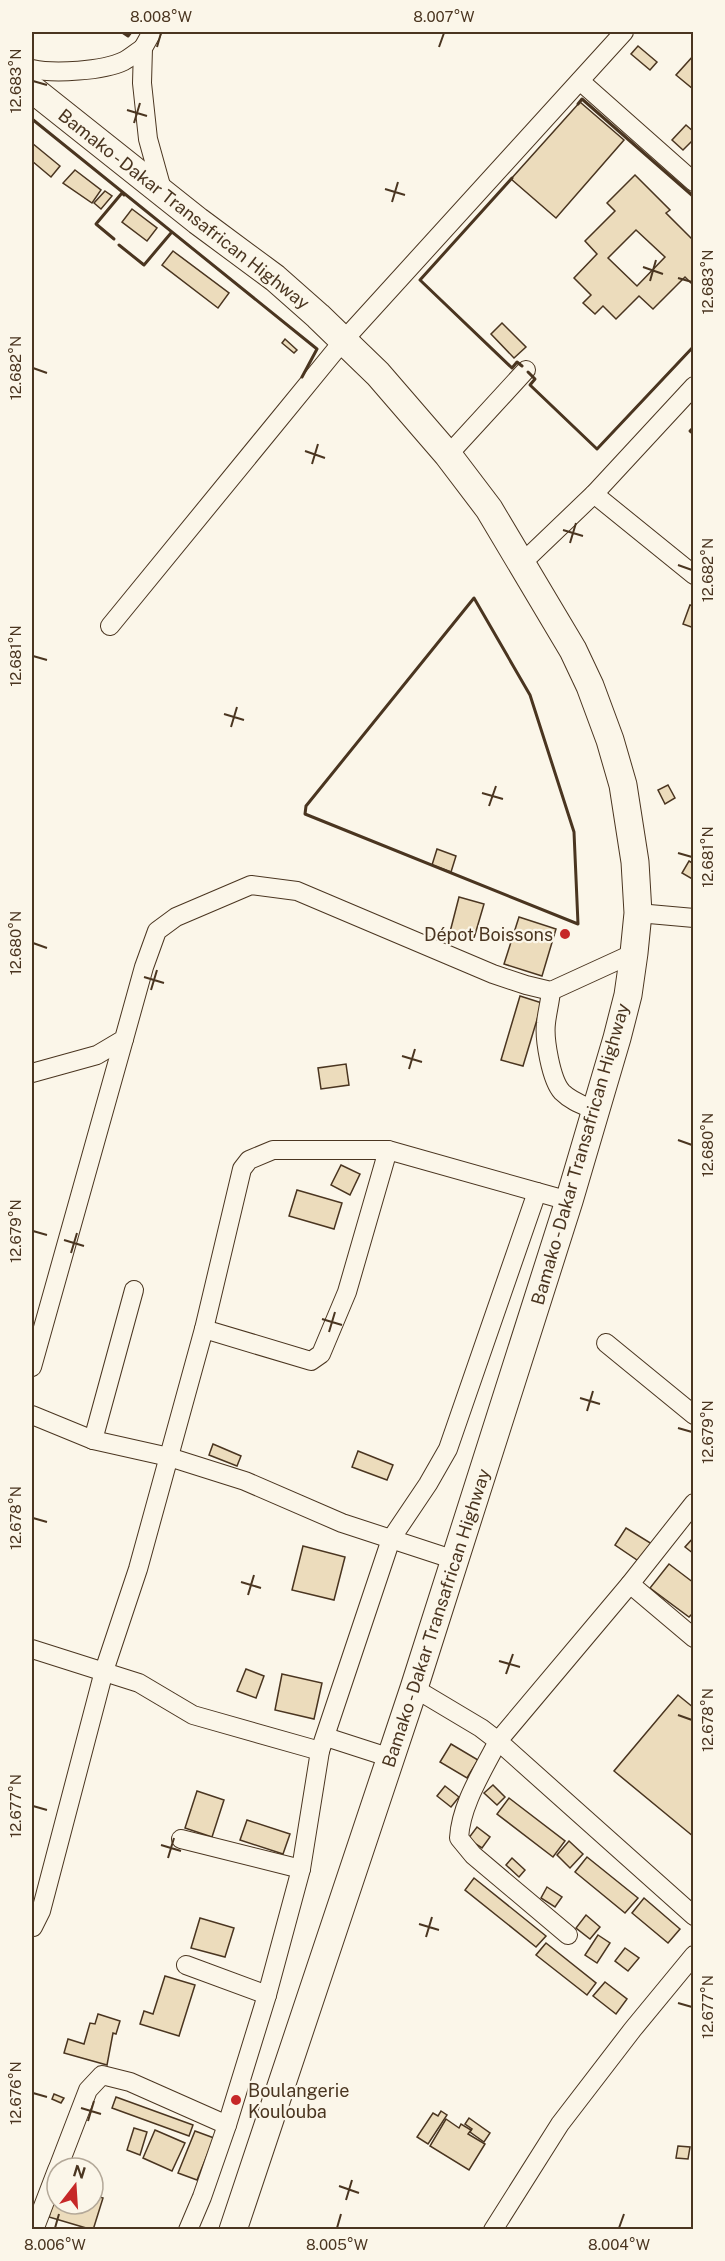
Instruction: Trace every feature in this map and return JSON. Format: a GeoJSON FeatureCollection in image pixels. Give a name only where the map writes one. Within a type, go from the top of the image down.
{"type":"FeatureCollection","features":[{"type":"Feature","properties":{"kind":"highway","name":"Bamako - Dakar Transafrican Highway"},"geometry":{"type":"LineString","coordinates":[[32,89],[275,278],[378,374],[448,456],[489,509],[573,650],[590,686],[610,740],[629,817],[635,862],[638,913],[634,953],[628,995],[617,1038],[569,1201],[414,1688],[233,2229]]}},
{"type":"Feature","properties":{"kind":"street"},"geometry":{"type":"LineString","coordinates":[[32,69],[46,72],[87,70],[123,62],[143,48],[152,32]]}},
{"type":"Feature","properties":{"kind":"street"},"geometry":{"type":"LineString","coordinates":[[110,626],[343,341],[624,32]]}},
{"type":"Feature","properties":{"kind":"street"},"geometry":{"type":"LineString","coordinates":[[143,48],[142,83],[148,139],[163,193]]}},
{"type":"Feature","properties":{"kind":"street"},"geometry":{"type":"LineString","coordinates":[[580,81],[693,182]]}},
{"type":"Feature","properties":{"kind":"street"},"geometry":{"type":"LineString","coordinates":[[448,456],[526,370]]}},
{"type":"Feature","properties":{"kind":"street"},"geometry":{"type":"LineString","coordinates":[[522,563],[594,494],[693,386]]}},
{"type":"Feature","properties":{"kind":"street"},"geometry":{"type":"LineString","coordinates":[[594,494],[693,575]]}},
{"type":"Feature","properties":{"kind":"street"},"geometry":{"type":"LineString","coordinates":[[32,1367],[144,967],[157,931],[176,917],[251,885],[297,891],[493,974],[551,991],[634,953]]}},
{"type":"Feature","properties":{"kind":"street"},"geometry":{"type":"LineString","coordinates":[[638,913],[693,918]]}},
{"type":"Feature","properties":{"kind":"street"},"geometry":{"type":"LineString","coordinates":[[551,991],[546,1025],[554,1077],[560,1090],[575,1102],[594,1110]]}},
{"type":"Feature","properties":{"kind":"street"},"geometry":{"type":"LineString","coordinates":[[32,1073],[97,1055],[124,1039]]}},
{"type":"Feature","properties":{"kind":"street"},"geometry":{"type":"LineString","coordinates":[[32,1927],[40,1911],[104,1671],[138,1569],[204,1329],[242,1169],[249,1160],[273,1150],[388,1150],[569,1201]]}},
{"type":"Feature","properties":{"kind":"street"},"geometry":{"type":"LineString","coordinates":[[204,1329],[312,1361],[321,1354],[347,1292],[388,1150]]}},
{"type":"Feature","properties":{"kind":"street"},"geometry":{"type":"LineString","coordinates":[[188,2229],[227,2126],[267,1995],[302,1869],[323,1744],[391,1539],[428,1484],[448,1449],[537,1192]]}},
{"type":"Feature","properties":{"kind":"street"},"geometry":{"type":"LineString","coordinates":[[93,1440],[134,1290]]}},
{"type":"Feature","properties":{"kind":"street"},"geometry":{"type":"LineString","coordinates":[[606,1343],[693,1415]]}},
{"type":"Feature","properties":{"kind":"street"},"geometry":{"type":"LineString","coordinates":[[32,1414],[93,1440],[168,1457],[245,1480],[342,1522],[455,1560]]}},
{"type":"Feature","properties":{"kind":"street"},"geometry":{"type":"LineString","coordinates":[[568,1935],[472,1855],[459,1838],[460,1824],[474,1789],[498,1741],[630,1584],[693,1503]]}},
{"type":"Feature","properties":{"kind":"street"},"geometry":{"type":"LineString","coordinates":[[630,1584],[693,1638]]}},
{"type":"Feature","properties":{"kind":"street"},"geometry":{"type":"LineString","coordinates":[[32,1650],[140,1683],[193,1715],[391,1758]]}},
{"type":"Feature","properties":{"kind":"street"},"geometry":{"type":"LineString","coordinates":[[414,1688],[481,1728],[498,1741],[693,1916]]}},
{"type":"Feature","properties":{"kind":"street"},"geometry":{"type":"LineString","coordinates":[[181,1839],[302,1869]]}},
{"type":"Feature","properties":{"kind":"street"},"geometry":{"type":"LineString","coordinates":[[493,2229],[560,2124],[693,1956]]}},
{"type":"Feature","properties":{"kind":"street"},"geometry":{"type":"LineString","coordinates":[[186,1965],[267,1995]]}},
{"type":"Feature","properties":{"kind":"street"},"geometry":{"type":"LineString","coordinates":[[62,2156],[88,2090],[102,2075],[130,2082],[227,2126]]}},
{"type":"Feature","properties":{"kind":"street"},"geometry":{"type":"LineString","coordinates":[[34,2229],[45,2200]]}},
{"type":"Feature","properties":{"kind":"building"},"geometry":{"type":"Polygon","coordinates":[[[638,46],[657,62],[650,70],[631,54],[638,46]]]}},
{"type":"Feature","properties":{"kind":"building"},"geometry":{"type":"Polygon","coordinates":[[[694,55],[694,89],[693,89],[676,75],[694,55]]]}},
{"type":"Feature","properties":{"kind":"building"},"geometry":{"type":"Polygon","coordinates":[[[580,102],[624,140],[556,218],[511,179],[580,102]]]}},
{"type":"Feature","properties":{"kind":"building"},"geometry":{"type":"Polygon","coordinates":[[[686,125],[694,132],[694,139],[683,150],[672,140],[686,125]]]}},
{"type":"Feature","properties":{"kind":"building"},"geometry":{"type":"Polygon","coordinates":[[[32,143],[60,166],[51,177],[32,161],[32,143]]]}},
{"type":"Feature","properties":{"kind":"building"},"geometry":{"type":"Polygon","coordinates":[[[75,170],[101,190],[92,203],[63,183],[75,170]]]}},
{"type":"Feature","properties":{"kind":"building"},"geometry":{"type":"Polygon","coordinates":[[[635,175],[670,210],[666,213],[694,241],[694,286],[685,277],[653,309],[639,296],[616,319],[603,306],[595,314],[583,303],[591,295],[574,278],[597,254],[585,241],[615,211],[607,203],[635,175]],[[636,230],[608,258],[637,286],[665,257],[636,230]]]}},
{"type":"Feature","properties":{"kind":"building"},"geometry":{"type":"Polygon","coordinates":[[[105,191],[112,196],[101,209],[94,203],[105,191]]]}},
{"type":"Feature","properties":{"kind":"building"},"geometry":{"type":"Polygon","coordinates":[[[132,209],[157,228],[147,241],[122,222],[132,209]]]}},
{"type":"Feature","properties":{"kind":"building"},"geometry":{"type":"Polygon","coordinates":[[[173,251],[229,293],[218,308],[162,265],[173,251]]]}},
{"type":"Feature","properties":{"kind":"building"},"geometry":{"type":"Polygon","coordinates":[[[502,323],[526,347],[514,358],[491,334],[502,323]]]}},
{"type":"Feature","properties":{"kind":"building"},"geometry":{"type":"Polygon","coordinates":[[[285,339],[297,350],[294,353],[282,343],[285,339]]]}},
{"type":"Feature","properties":{"kind":"building"},"geometry":{"type":"Polygon","coordinates":[[[690,605],[694,606],[694,628],[683,624],[690,605]]]}},
{"type":"Feature","properties":{"kind":"building"},"geometry":{"type":"Polygon","coordinates":[[[668,785],[675,798],[665,804],[658,790],[668,785]]]}},
{"type":"Feature","properties":{"kind":"building"},"geometry":{"type":"Polygon","coordinates":[[[437,849],[456,856],[451,872],[432,865],[437,849]]]}},
{"type":"Feature","properties":{"kind":"building"},"geometry":{"type":"Polygon","coordinates":[[[689,861],[694,864],[694,880],[682,873],[689,861]]]}},
{"type":"Feature","properties":{"kind":"building"},"geometry":{"type":"Polygon","coordinates":[[[459,897],[484,904],[474,938],[450,932],[459,897]]]}},
{"type":"Feature","properties":{"kind":"building"},"geometry":{"type":"Polygon","coordinates":[[[519,917],[556,929],[542,976],[504,964],[519,917]]]}},
{"type":"Feature","properties":{"kind":"building"},"geometry":{"type":"Polygon","coordinates":[[[520,996],[542,1003],[523,1066],[501,1060],[520,996]]]}},
{"type":"Feature","properties":{"kind":"building"},"geometry":{"type":"Polygon","coordinates":[[[346,1064],[349,1085],[321,1089],[318,1068],[346,1064]]]}},
{"type":"Feature","properties":{"kind":"building"},"geometry":{"type":"Polygon","coordinates":[[[341,1165],[360,1174],[350,1195],[331,1185],[341,1165]]]}},
{"type":"Feature","properties":{"kind":"building"},"geometry":{"type":"Polygon","coordinates":[[[297,1190],[342,1203],[334,1229],[289,1216],[297,1190]]]}},
{"type":"Feature","properties":{"kind":"building"},"geometry":{"type":"Polygon","coordinates":[[[213,1444],[241,1456],[237,1466],[209,1455],[213,1444]]]}},
{"type":"Feature","properties":{"kind":"building"},"geometry":{"type":"Polygon","coordinates":[[[358,1451],[393,1465],[387,1480],[352,1467],[358,1451]]]}},
{"type":"Feature","properties":{"kind":"building"},"geometry":{"type":"Polygon","coordinates":[[[626,1528],[652,1544],[640,1562],[615,1545],[626,1528]]]}},
{"type":"Feature","properties":{"kind":"building"},"geometry":{"type":"Polygon","coordinates":[[[694,1537],[694,1554],[685,1547],[694,1537]]]}},
{"type":"Feature","properties":{"kind":"building"},"geometry":{"type":"Polygon","coordinates":[[[303,1546],[345,1557],[334,1600],[292,1590],[303,1546]]]}},
{"type":"Feature","properties":{"kind":"building"},"geometry":{"type":"Polygon","coordinates":[[[669,1564],[694,1583],[694,1612],[689,1617],[650,1588],[669,1564]]]}},
{"type":"Feature","properties":{"kind":"building"},"geometry":{"type":"Polygon","coordinates":[[[246,1669],[264,1676],[256,1698],[237,1691],[246,1669]]]}},
{"type":"Feature","properties":{"kind":"building"},"geometry":{"type":"Polygon","coordinates":[[[282,1674],[322,1683],[314,1719],[275,1710],[282,1674]]]}},
{"type":"Feature","properties":{"kind":"building"},"geometry":{"type":"Polygon","coordinates":[[[678,1695],[694,1708],[694,1837],[614,1771],[678,1695]]]}},
{"type":"Feature","properties":{"kind":"building"},"geometry":{"type":"Polygon","coordinates":[[[451,1744],[478,1760],[467,1778],[440,1762],[451,1744]]]}},
{"type":"Feature","properties":{"kind":"building"},"geometry":{"type":"Polygon","coordinates":[[[493,1785],[505,1797],[497,1805],[484,1793],[493,1785]]]}},
{"type":"Feature","properties":{"kind":"building"},"geometry":{"type":"Polygon","coordinates":[[[445,1786],[459,1797],[451,1807],[437,1796],[445,1786]]]}},
{"type":"Feature","properties":{"kind":"building"},"geometry":{"type":"Polygon","coordinates":[[[197,1791],[224,1800],[212,1837],[185,1828],[197,1791]]]}},
{"type":"Feature","properties":{"kind":"building"},"geometry":{"type":"Polygon","coordinates":[[[509,1798],[565,1841],[553,1857],[497,1814],[509,1798]]]}},
{"type":"Feature","properties":{"kind":"building"},"geometry":{"type":"Polygon","coordinates":[[[247,1820],[290,1834],[283,1854],[240,1840],[247,1820]]]}},
{"type":"Feature","properties":{"kind":"building"},"geometry":{"type":"Polygon","coordinates":[[[477,1827],[490,1837],[482,1848],[468,1839],[477,1827]]]}},
{"type":"Feature","properties":{"kind":"building"},"geometry":{"type":"Polygon","coordinates":[[[569,1841],[583,1854],[570,1868],[557,1855],[569,1841]]]}},
{"type":"Feature","properties":{"kind":"building"},"geometry":{"type":"Polygon","coordinates":[[[587,1857],[638,1898],[625,1913],[575,1872],[587,1857]]]}},
{"type":"Feature","properties":{"kind":"building"},"geometry":{"type":"Polygon","coordinates":[[[512,1858],[525,1870],[519,1877],[506,1865],[512,1858]]]}},
{"type":"Feature","properties":{"kind":"building"},"geometry":{"type":"Polygon","coordinates":[[[474,1878],[546,1936],[536,1947],[465,1890],[474,1878]]]}},
{"type":"Feature","properties":{"kind":"building"},"geometry":{"type":"Polygon","coordinates":[[[547,1887],[562,1897],[555,1907],[541,1898],[547,1887]]]}},
{"type":"Feature","properties":{"kind":"building"},"geometry":{"type":"Polygon","coordinates":[[[644,1898],[680,1929],[668,1943],[632,1913],[644,1898]]]}},
{"type":"Feature","properties":{"kind":"building"},"geometry":{"type":"Polygon","coordinates":[[[586,1915],[600,1927],[590,1939],[576,1928],[586,1915]]]}},
{"type":"Feature","properties":{"kind":"building"},"geometry":{"type":"Polygon","coordinates":[[[200,1918],[234,1928],[225,1957],[191,1948],[200,1918]]]}},
{"type":"Feature","properties":{"kind":"building"},"geometry":{"type":"Polygon","coordinates":[[[598,1935],[610,1943],[597,1963],[585,1955],[598,1935]]]}},
{"type":"Feature","properties":{"kind":"building"},"geometry":{"type":"Polygon","coordinates":[[[546,1943],[596,1983],[587,1995],[536,1955],[546,1943]]]}},
{"type":"Feature","properties":{"kind":"building"},"geometry":{"type":"Polygon","coordinates":[[[625,1948],[639,1958],[628,1971],[615,1961],[625,1948]]]}},
{"type":"Feature","properties":{"kind":"building"},"geometry":{"type":"Polygon","coordinates":[[[165,1976],[195,1985],[179,2036],[140,2024],[144,2011],[153,2014],[165,1976]]]}},
{"type":"Feature","properties":{"kind":"building"},"geometry":{"type":"Polygon","coordinates":[[[605,1982],[627,1999],[616,2014],[593,1996],[605,1982]]]}},
{"type":"Feature","properties":{"kind":"building"},"geometry":{"type":"Polygon","coordinates":[[[98,2014],[120,2021],[116,2034],[113,2033],[107,2065],[64,2053],[68,2039],[84,2044],[90,2023],[95,2024],[98,2014]]]}},
{"type":"Feature","properties":{"kind":"building"},"geometry":{"type":"Polygon","coordinates":[[[54,2094],[64,2098],[61,2103],[52,2099],[54,2094]]]}},
{"type":"Feature","properties":{"kind":"building"},"geometry":{"type":"Polygon","coordinates":[[[116,2097],[193,2125],[189,2136],[112,2108],[116,2097]]]}},
{"type":"Feature","properties":{"kind":"building"},"geometry":{"type":"Polygon","coordinates":[[[441,2111],[447,2115],[428,2144],[417,2137],[433,2113],[438,2116],[441,2111]]]}},
{"type":"Feature","properties":{"kind":"building"},"geometry":{"type":"Polygon","coordinates":[[[469,2118],[490,2133],[484,2142],[470,2132],[472,2129],[465,2124],[469,2118]]]}},
{"type":"Feature","properties":{"kind":"building"},"geometry":{"type":"Polygon","coordinates":[[[446,2119],[459,2128],[461,2124],[471,2130],[468,2134],[485,2144],[469,2170],[430,2146],[446,2119]]]}},
{"type":"Feature","properties":{"kind":"building"},"geometry":{"type":"Polygon","coordinates":[[[134,2128],[147,2132],[140,2155],[127,2150],[134,2128]]]}},
{"type":"Feature","properties":{"kind":"building"},"geometry":{"type":"Polygon","coordinates":[[[155,2130],[185,2143],[172,2171],[143,2158],[155,2130]]]}},
{"type":"Feature","properties":{"kind":"building"},"geometry":{"type":"Polygon","coordinates":[[[195,2131],[214,2138],[197,2180],[178,2173],[195,2131]]]}},
{"type":"Feature","properties":{"kind":"building"},"geometry":{"type":"Polygon","coordinates":[[[678,2146],[690,2147],[688,2159],[676,2158],[678,2146]]]}},
{"type":"Feature","properties":{"kind":"building"},"geometry":{"type":"Polygon","coordinates":[[[49,2216],[97,2216],[93,2230],[49,2216]]]}},
{"type":"Feature","properties":{"kind":"wall"},"geometry":{"type":"LineString","coordinates":[[122,32],[128,36],[131,32]]}},
{"type":"Feature","properties":{"kind":"wall"},"geometry":{"type":"LineString","coordinates":[[578,104],[582,99],[694,197]]}},
{"type":"Feature","properties":{"kind":"wall"},"geometry":{"type":"LineString","coordinates":[[32,119],[317,349],[302,377]]}},
{"type":"Feature","properties":{"kind":"wall"},"geometry":{"type":"LineString","coordinates":[[512,178],[420,280],[512,368],[517,362],[522,366]]}},
{"type":"Feature","properties":{"kind":"wall"},"geometry":{"type":"LineString","coordinates":[[114,239],[96,224],[122,193],[124,195]]}},
{"type":"Feature","properties":{"kind":"wall"},"geometry":{"type":"LineString","coordinates":[[119,245],[144,265],[171,233]]}},
{"type":"Feature","properties":{"kind":"wall"},"geometry":{"type":"LineString","coordinates":[[528,372],[535,379],[530,385],[597,449],[694,346]]}},
{"type":"Feature","properties":{"kind":"wall"},"geometry":{"type":"LineString","coordinates":[[694,427],[690,431],[694,434]]}},
{"type":"Feature","properties":{"kind":"wall"},"geometry":{"type":"LineString","coordinates":[[474,598],[530,695],[574,832],[578,924],[305,814],[306,806],[474,598]]}},
{"type":"Feature","properties":{"kind":"place","name":"Dépot Boissons"},"geometry":{"type":"Point","coordinates":[565,934]}},
{"type":"Feature","properties":{"kind":"place","name":"Boulangerie Koulouba"},"geometry":{"type":"Point","coordinates":[236,2100]}}]}
